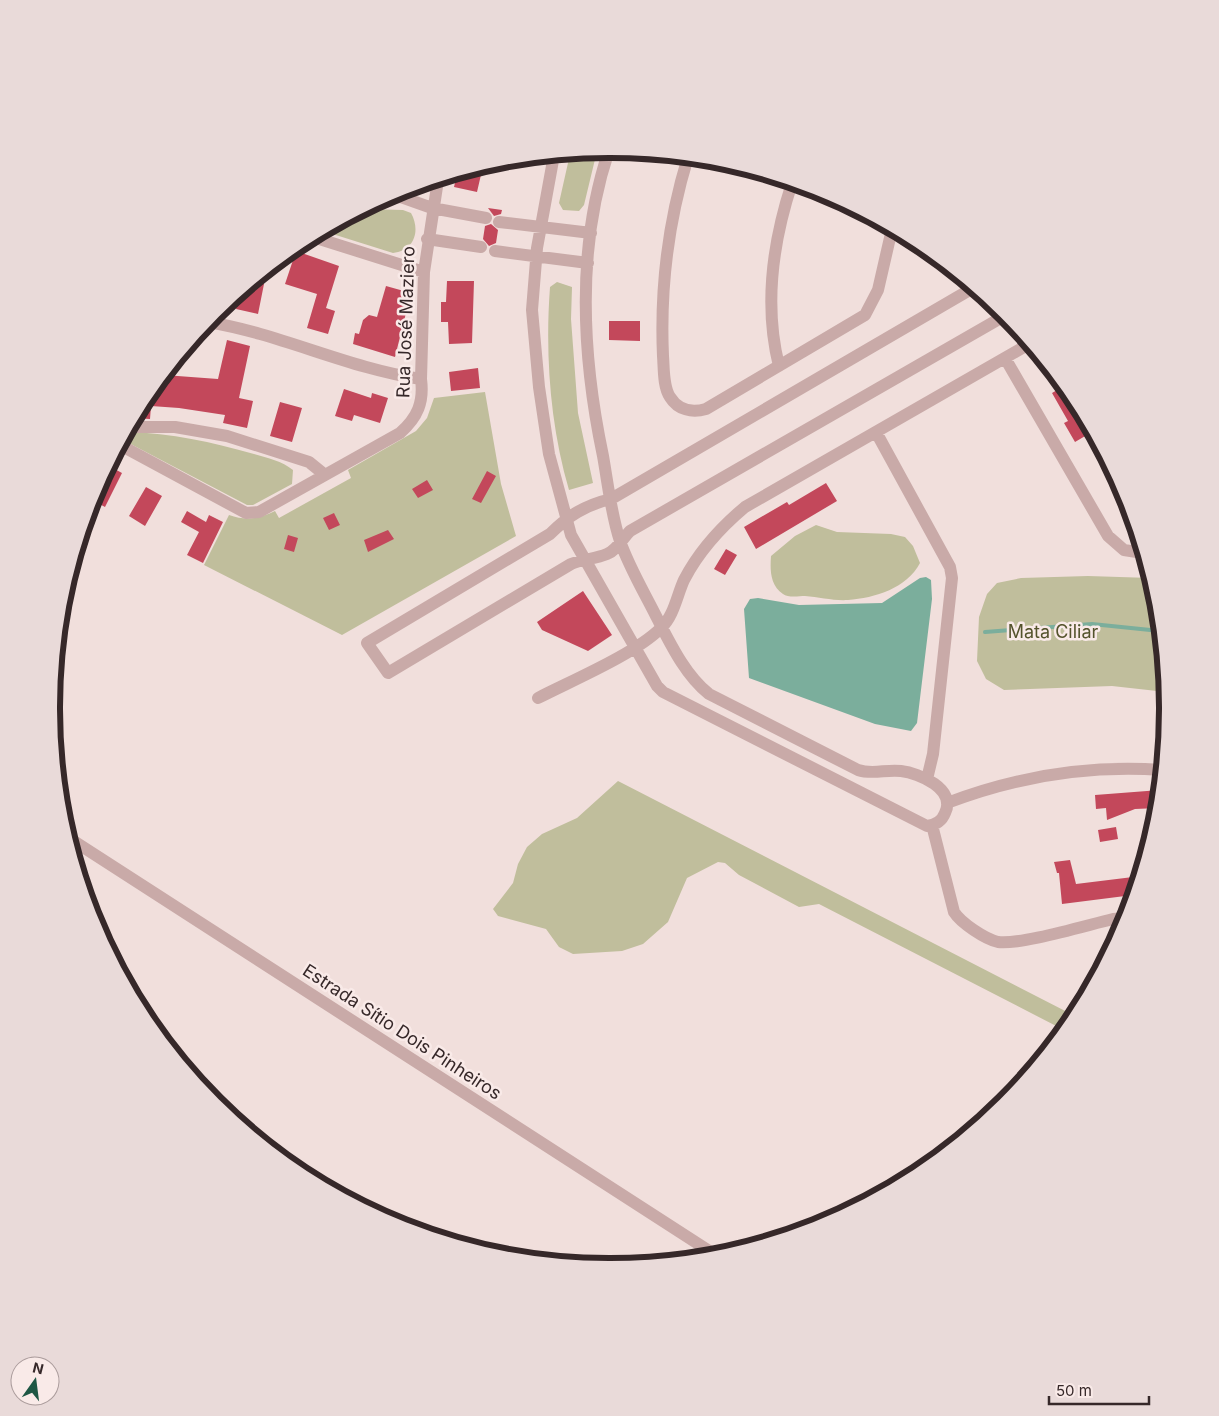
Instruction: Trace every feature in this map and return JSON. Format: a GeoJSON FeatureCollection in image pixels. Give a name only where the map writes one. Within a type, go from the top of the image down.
{"type":"FeatureCollection","features":[{"type":"Feature","properties":{"kind":"street"},"geometry":{"type":"LineString","coordinates":[[553,162],[540,227],[532,310],[538,387],[549,454],[565,519],[571,535],[584,558],[663,692],[927,826],[932,825],[944,816],[948,803],[942,790],[927,779],[902,771],[876,774],[858,770],[709,694],[692,678],[662,628],[620,541],[596,427],[590,381],[585,290],[597,194],[607,158]]}},
{"type":"Feature","properties":{"kind":"street"},"geometry":{"type":"LineString","coordinates":[[686,164],[673,213],[664,272],[662,332],[667,392],[673,402],[683,409],[691,411],[706,410],[865,315],[878,290],[890,236]]}},
{"type":"Feature","properties":{"kind":"street","name":"Rua José Maziero"},"geometry":{"type":"LineString","coordinates":[[126,448],[246,513],[259,512],[392,438],[412,423],[420,407],[423,395],[421,378],[424,272],[427,239],[437,187]]}},
{"type":"Feature","properties":{"kind":"street"},"geometry":{"type":"LineString","coordinates":[[779,366],[772,316],[773,273],[780,225],[790,189]]}},
{"type":"Feature","properties":{"kind":"street"},"geometry":{"type":"LineString","coordinates":[[405,198],[432,208],[486,218]]}},
{"type":"Feature","properties":{"kind":"street"},"geometry":{"type":"LineString","coordinates":[[499,222],[591,233]]}},
{"type":"Feature","properties":{"kind":"street"},"geometry":{"type":"LineString","coordinates":[[427,239],[481,247]]}},
{"type":"Feature","properties":{"kind":"street"},"geometry":{"type":"LineString","coordinates":[[322,240],[424,272]]}},
{"type":"Feature","properties":{"kind":"street"},"geometry":{"type":"LineString","coordinates":[[494,251],[536,258],[588,263]]}},
{"type":"Feature","properties":{"kind":"street"},"geometry":{"type":"LineString","coordinates":[[967,291],[611,499],[586,506],[565,519],[550,534],[367,643],[388,673],[584,558],[607,554],[616,548],[630,531],[998,319]]}},
{"type":"Feature","properties":{"kind":"street"},"geometry":{"type":"LineString","coordinates":[[216,324],[275,337],[367,368],[421,378]]}},
{"type":"Feature","properties":{"kind":"street"},"geometry":{"type":"LineString","coordinates":[[538,698],[635,647],[662,628],[700,554],[732,517],[745,506],[1024,347]]}},
{"type":"Feature","properties":{"kind":"street"},"geometry":{"type":"LineString","coordinates":[[1005,358],[1108,536],[1124,550],[1136,552]]}},
{"type":"Feature","properties":{"kind":"street"},"geometry":{"type":"LineString","coordinates":[[138,427],[175,427],[227,436],[310,462],[325,475]]}},
{"type":"Feature","properties":{"kind":"street"},"geometry":{"type":"LineString","coordinates":[[876,432],[950,567],[952,578],[934,754],[927,779]]}},
{"type":"Feature","properties":{"kind":"street"},"geometry":{"type":"LineString","coordinates":[[948,803],[1000,786],[1062,774],[1125,769],[1155,770]]}},
{"type":"Feature","properties":{"kind":"street"},"geometry":{"type":"LineString","coordinates":[[932,825],[954,912],[959,919],[992,940],[1014,942],[1117,919]]}},
{"type":"Feature","properties":{"kind":"street","name":"Estrada Sítio Dois Pinheiros"},"geometry":{"type":"LineString","coordinates":[[78,844],[706,1249]]}},
{"type":"Feature","properties":{"kind":"green space"},"geometry":{"type":"Polygon","coordinates":[[[595,159],[584,205],[579,211],[563,210],[559,203],[569,160],[595,159]]]}},
{"type":"Feature","properties":{"kind":"green space"},"geometry":{"type":"Polygon","coordinates":[[[378,209],[403,210],[411,213],[414,220],[414,239],[406,248],[393,253],[332,234],[378,209]]]}},
{"type":"Feature","properties":{"kind":"green space"},"geometry":{"type":"Polygon","coordinates":[[[557,282],[572,287],[571,319],[578,413],[593,483],[569,490],[557,440],[550,389],[548,338],[550,287],[557,282]]]}},
{"type":"Feature","properties":{"kind":"green space"},"geometry":{"type":"Polygon","coordinates":[[[485,392],[501,484],[516,536],[342,635],[204,565],[229,515],[252,518],[275,511],[279,518],[351,478],[348,470],[416,431],[427,418],[434,398],[485,392]]]}},
{"type":"Feature","properties":{"kind":"green space"},"geometry":{"type":"Polygon","coordinates":[[[134,432],[160,434],[223,446],[270,458],[293,470],[292,484],[253,505],[247,505],[129,443],[134,432]]]}},
{"type":"Feature","properties":{"kind":"green space"},"geometry":{"type":"Polygon","coordinates":[[[816,525],[837,532],[891,534],[905,537],[913,546],[920,563],[914,572],[899,585],[869,597],[843,600],[785,595],[773,582],[771,556],[795,536],[816,525]]]}},
{"type":"Feature","properties":{"kind":"green space","name":"Mata Ciliar"},"geometry":{"type":"Polygon","coordinates":[[[1088,576],[1143,578],[1154,636],[1159,691],[1112,686],[1004,690],[986,679],[977,661],[979,617],[987,594],[997,583],[1021,578],[1088,576]]]}},
{"type":"Feature","properties":{"kind":"green space"},"geometry":{"type":"Polygon","coordinates":[[[618,781],[1067,1012],[1057,1026],[819,904],[799,907],[739,875],[725,863],[718,862],[687,878],[668,922],[643,944],[622,951],[573,954],[559,947],[546,929],[498,916],[493,909],[513,883],[518,864],[527,847],[542,834],[577,818],[618,781]]]}},
{"type":"Feature","properties":{"kind":"shaded area"},"geometry":{"type":"Polygon","coordinates":[[[926,577],[931,580],[932,599],[917,723],[911,731],[875,724],[749,678],[744,609],[750,599],[758,598],[799,605],[882,603],[920,578],[926,577]]]}},
{"type":"Feature","properties":{"kind":"building"},"geometry":{"type":"Polygon","coordinates":[[[481,174],[477,192],[454,187],[455,181],[481,174]]]}},
{"type":"Feature","properties":{"kind":"building"},"geometry":{"type":"Polygon","coordinates":[[[488,208],[502,210],[501,214],[494,216],[488,208]]]}},
{"type":"Feature","properties":{"kind":"building"},"geometry":{"type":"Polygon","coordinates":[[[491,224],[498,230],[496,243],[489,246],[483,239],[485,226],[491,224]]]}},
{"type":"Feature","properties":{"kind":"building"},"geometry":{"type":"Polygon","coordinates":[[[301,253],[339,266],[326,308],[335,311],[328,334],[307,328],[317,294],[285,284],[293,259],[301,253]]]}},
{"type":"Feature","properties":{"kind":"building"},"geometry":{"type":"Polygon","coordinates":[[[447,281],[474,281],[472,343],[449,344],[448,322],[441,322],[441,302],[446,302],[447,281]]]}},
{"type":"Feature","properties":{"kind":"building"},"geometry":{"type":"Polygon","coordinates":[[[261,283],[264,284],[258,314],[236,309],[237,304],[247,295],[261,283]]]}},
{"type":"Feature","properties":{"kind":"building"},"geometry":{"type":"Polygon","coordinates":[[[386,286],[411,293],[395,357],[353,344],[355,333],[359,334],[363,320],[369,315],[377,317],[386,286]]]}},
{"type":"Feature","properties":{"kind":"building"},"geometry":{"type":"Polygon","coordinates":[[[609,321],[640,321],[640,341],[609,340],[609,321]]]}},
{"type":"Feature","properties":{"kind":"building"},"geometry":{"type":"Polygon","coordinates":[[[227,340],[250,346],[239,398],[253,401],[247,428],[223,423],[225,415],[151,406],[172,376],[218,379],[227,340]]]}},
{"type":"Feature","properties":{"kind":"building"},"geometry":{"type":"Polygon","coordinates":[[[478,368],[480,388],[451,391],[449,372],[478,368]]]}},
{"type":"Feature","properties":{"kind":"building"},"geometry":{"type":"Polygon","coordinates":[[[344,389],[371,398],[372,393],[388,398],[380,423],[354,415],[352,421],[335,416],[344,389]]]}},
{"type":"Feature","properties":{"kind":"building"},"geometry":{"type":"Polygon","coordinates":[[[1057,390],[1086,435],[1075,442],[1064,423],[1068,421],[1052,393],[1057,390]]]}},
{"type":"Feature","properties":{"kind":"building"},"geometry":{"type":"Polygon","coordinates":[[[280,402],[302,408],[292,442],[270,436],[280,402]]]}},
{"type":"Feature","properties":{"kind":"building"},"geometry":{"type":"Polygon","coordinates":[[[151,406],[150,419],[143,419],[151,406]]]}},
{"type":"Feature","properties":{"kind":"building"},"geometry":{"type":"Polygon","coordinates":[[[115,469],[122,473],[105,507],[100,504],[115,469]]]}},
{"type":"Feature","properties":{"kind":"building"},"geometry":{"type":"Polygon","coordinates":[[[487,471],[496,476],[481,503],[472,499],[487,471]]]}},
{"type":"Feature","properties":{"kind":"building"},"geometry":{"type":"Polygon","coordinates":[[[427,480],[433,490],[418,498],[412,489],[427,480]]]}},
{"type":"Feature","properties":{"kind":"building"},"geometry":{"type":"Polygon","coordinates":[[[826,483],[837,501],[756,549],[744,527],[787,502],[789,505],[826,483]]]}},
{"type":"Feature","properties":{"kind":"building"},"geometry":{"type":"Polygon","coordinates":[[[146,487],[162,496],[145,526],[129,516],[146,487]]]}},
{"type":"Feature","properties":{"kind":"building"},"geometry":{"type":"Polygon","coordinates":[[[187,511],[206,522],[209,515],[223,522],[203,563],[187,555],[199,532],[181,522],[187,511]]]}},
{"type":"Feature","properties":{"kind":"building"},"geometry":{"type":"Polygon","coordinates":[[[334,513],[340,525],[329,530],[323,518],[334,513]]]}},
{"type":"Feature","properties":{"kind":"building"},"geometry":{"type":"Polygon","coordinates":[[[388,530],[394,539],[368,552],[364,540],[388,530]]]}},
{"type":"Feature","properties":{"kind":"building"},"geometry":{"type":"Polygon","coordinates":[[[288,535],[298,538],[294,552],[284,549],[288,535]]]}},
{"type":"Feature","properties":{"kind":"building"},"geometry":{"type":"Polygon","coordinates":[[[726,549],[737,555],[725,575],[714,569],[726,549]]]}},
{"type":"Feature","properties":{"kind":"building"},"geometry":{"type":"Polygon","coordinates":[[[583,591],[612,635],[588,651],[542,630],[537,622],[583,591]]]}},
{"type":"Feature","properties":{"kind":"building"},"geometry":{"type":"Polygon","coordinates":[[[1152,791],[1149,808],[1135,809],[1107,820],[1106,808],[1096,809],[1095,795],[1152,791]]]}},
{"type":"Feature","properties":{"kind":"building"},"geometry":{"type":"Polygon","coordinates":[[[1116,827],[1118,839],[1100,842],[1098,830],[1116,827]]]}},
{"type":"Feature","properties":{"kind":"building"},"geometry":{"type":"Polygon","coordinates":[[[1070,860],[1076,884],[1132,877],[1126,896],[1062,904],[1059,873],[1057,873],[1054,862],[1070,860]]]}},
{"type":"Feature","properties":{"kind":"waterway"},"geometry":{"type":"LineString","coordinates":[[985,632],[1092,624],[1153,630]]}}]}
